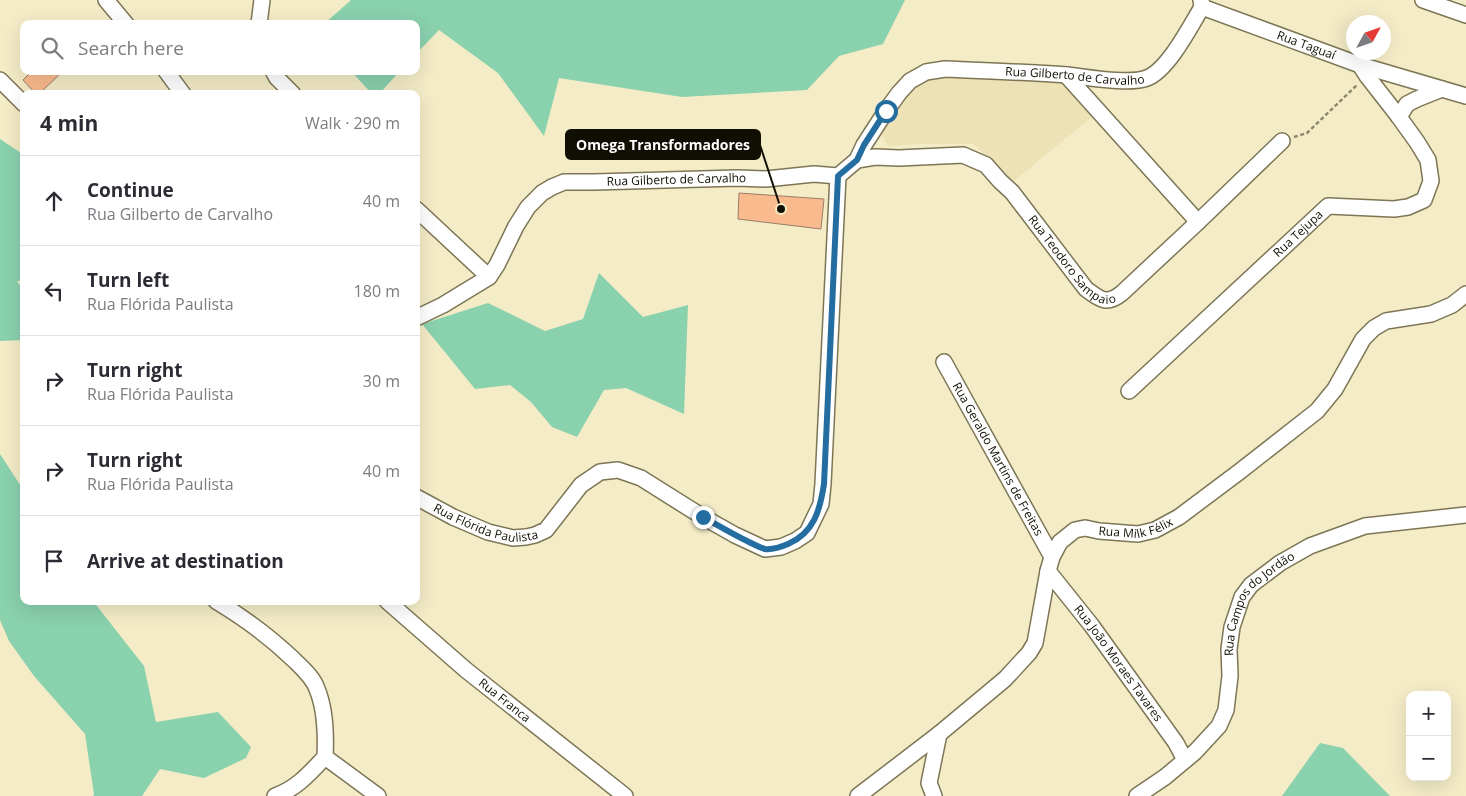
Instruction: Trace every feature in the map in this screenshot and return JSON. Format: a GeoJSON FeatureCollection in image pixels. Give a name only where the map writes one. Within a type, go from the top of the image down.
{"type":"FeatureCollection","features":[{"type":"Feature","properties":{"kind":"street"},"geometry":{"type":"LineString","coordinates":[[106,0],[123,20]]}},
{"type":"Feature","properties":{"kind":"street"},"geometry":{"type":"LineString","coordinates":[[260,20],[262,0]]}},
{"type":"Feature","properties":{"kind":"street"},"geometry":{"type":"LineString","coordinates":[[1423,0],[1466,15]]}},
{"type":"Feature","properties":{"kind":"street","name":"Rua Taguaí"},"geometry":{"type":"LineString","coordinates":[[1202,4],[1363,70],[1442,89]]}},
{"type":"Feature","properties":{"kind":"street","name":"Rua Gilberto de Carvalho"},"geometry":{"type":"LineString","coordinates":[[420,316],[444,305],[489,277],[528,207],[542,193],[564,182],[766,179],[814,174],[838,176],[857,160],[864,145],[899,93],[910,81],[926,72],[945,69],[1066,75],[1131,81],[1146,78],[1159,71],[1172,55],[1202,4]]}},
{"type":"Feature","properties":{"kind":"street","name":"Rua Tejupa"},"geometry":{"type":"LineString","coordinates":[[1129,391],[1328,206],[1394,209],[1408,207],[1424,200],[1431,181],[1428,160],[1418,142],[1363,70]]}},
{"type":"Feature","properties":{"kind":"street"},"geometry":{"type":"LineString","coordinates":[[169,75],[180,90]]}},
{"type":"Feature","properties":{"kind":"street"},"geometry":{"type":"LineString","coordinates":[[276,75],[289,90]]}},
{"type":"Feature","properties":{"kind":"street"},"geometry":{"type":"LineString","coordinates":[[1066,75],[1198,222]]}},
{"type":"Feature","properties":{"kind":"street"},"geometry":{"type":"LineString","coordinates":[[0,80],[20,100]]}},
{"type":"Feature","properties":{"kind":"street"},"geometry":{"type":"LineString","coordinates":[[1399,117],[1407,104],[1442,89],[1466,96]]}},
{"type":"Feature","properties":{"kind":"street","name":"Rua Teodoro Sampaio"},"geometry":{"type":"LineString","coordinates":[[857,160],[874,157],[899,158],[963,155],[986,166],[1012,192],[1086,289],[1098,298],[1107,301],[1114,299],[1122,293],[1282,140]]}},
{"type":"Feature","properties":{"kind":"street","name":"Rua Flórida Paulista"},"geometry":{"type":"LineString","coordinates":[[420,499],[453,517],[488,532],[513,538],[526,537],[546,530],[581,485],[600,472],[618,470],[641,478],[727,531],[764,549],[781,547],[795,541],[806,533],[821,504],[824,484],[838,176]]}},
{"type":"Feature","properties":{"kind":"street"},"geometry":{"type":"LineString","coordinates":[[420,213],[489,277]]}},
{"type":"Feature","properties":{"kind":"street","name":"Rua Milk Félix"},"geometry":{"type":"LineString","coordinates":[[858,796],[939,734],[1005,679],[1029,653],[1035,643],[1050,564],[1060,542],[1075,530],[1086,528],[1138,534],[1155,530],[1179,517],[1317,411],[1334,389],[1363,339],[1374,328],[1386,321],[1431,314],[1452,305],[1466,294]]}},
{"type":"Feature","properties":{"kind":"street","name":"Rua Geraldo Martins de Freitas"},"geometry":{"type":"LineString","coordinates":[[944,362],[1050,564]]}},
{"type":"Feature","properties":{"kind":"street","name":"Rua Campos do Jordão"},"geometry":{"type":"LineString","coordinates":[[1138,796],[1195,752],[1219,726],[1226,710],[1230,676],[1229,649],[1232,627],[1242,597],[1251,585],[1280,563],[1310,546],[1365,526],[1466,515]]}},
{"type":"Feature","properties":{"kind":"street","name":"Rua João Moraes Tavares"},"geometry":{"type":"LineString","coordinates":[[1050,564],[1176,743],[1185,760]]}},
{"type":"Feature","properties":{"kind":"street"},"geometry":{"type":"LineString","coordinates":[[223,605],[274,640],[308,674],[317,688],[326,735],[325,757],[288,792],[275,796]]}},
{"type":"Feature","properties":{"kind":"street","name":"Rua Franca"},"geometry":{"type":"LineString","coordinates":[[392,605],[466,670],[625,796]]}},
{"type":"Feature","properties":{"kind":"street"},"geometry":{"type":"LineString","coordinates":[[934,796],[928,782],[939,734]]}},
{"type":"Feature","properties":{"kind":"street"},"geometry":{"type":"LineString","coordinates":[[325,757],[378,796]]}},
{"type":"Feature","properties":{"kind":"path"},"geometry":{"type":"LineString","coordinates":[[1282,140],[1307,134],[1363,70]]}},
{"type":"Feature","properties":{"kind":"shaded area"},"geometry":{"type":"Polygon","coordinates":[[[922,75],[1055,77],[1093,116],[1014,181],[973,144],[888,146],[880,133],[897,101],[922,75]]]}},
{"type":"Feature","properties":{"kind":"green space"},"geometry":{"type":"Polygon","coordinates":[[[351,0],[905,0],[883,44],[839,56],[807,90],[682,97],[559,78],[544,136],[498,73],[439,30],[420,50],[420,20],[328,20],[351,0]]]}},
{"type":"Feature","properties":{"kind":"green space"},"geometry":{"type":"Polygon","coordinates":[[[355,75],[396,75],[383,90],[368,90],[355,75]]]}},
{"type":"Feature","properties":{"kind":"green space"},"geometry":{"type":"Polygon","coordinates":[[[0,139],[20,152],[20,281],[17,281],[20,285],[20,340],[0,341],[0,139]]]}},
{"type":"Feature","properties":{"kind":"green space"},"geometry":{"type":"Polygon","coordinates":[[[599,273],[643,317],[688,305],[684,414],[626,388],[604,390],[577,437],[552,427],[531,402],[510,385],[475,389],[422,324],[488,303],[545,331],[583,319],[599,273]]]}},
{"type":"Feature","properties":{"kind":"green space"},"geometry":{"type":"Polygon","coordinates":[[[0,454],[20,485],[20,605],[96,605],[144,666],[156,722],[218,712],[251,747],[246,758],[204,778],[160,769],[142,796],[93,796],[85,734],[34,676],[9,641],[0,620],[0,454]]]}},
{"type":"Feature","properties":{"kind":"green space"},"geometry":{"type":"Polygon","coordinates":[[[1320,743],[1343,748],[1390,796],[1282,796],[1320,743]]]}},
{"type":"Feature","properties":{"kind":"building"},"geometry":{"type":"Polygon","coordinates":[[[28,75],[59,75],[43,90],[32,90],[23,80],[28,75]]]}},
{"type":"Feature","properties":{"kind":"building"},"geometry":{"type":"Polygon","coordinates":[[[739,193],[824,199],[821,229],[738,219],[739,193]]]}},
{"type":"Feature","properties":{"kind":"place","name":"Omega Transformadores"},"geometry":{"type":"Point","coordinates":[781,209]}},
{"type":"Feature","properties":{"kind":"route"},"geometry":{"type":"LineString","coordinates":[[703,517],[764,549],[781,547],[795,541],[806,533],[821,504],[824,484],[838,176],[857,160],[864,145],[886,111]]}}]}
